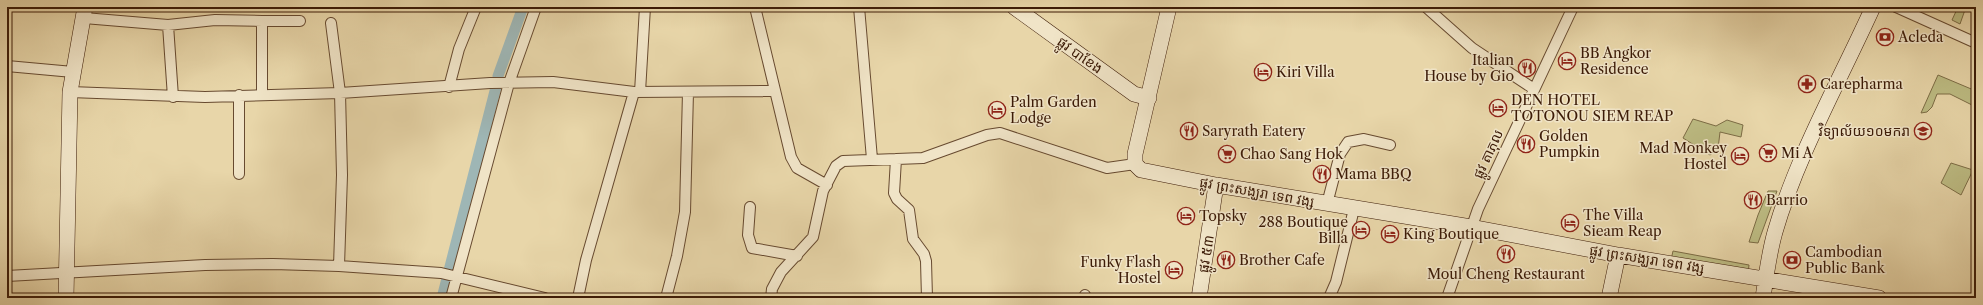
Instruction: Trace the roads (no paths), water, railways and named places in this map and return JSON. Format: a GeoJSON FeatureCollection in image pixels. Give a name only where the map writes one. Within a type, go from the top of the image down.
{"type":"FeatureCollection","features":[{"type":"Feature","properties":{"kind":"street"},"geometry":{"type":"LineString","coordinates":[[449,86],[459,49],[476,7]]}},
{"type":"Feature","properties":{"kind":"street"},"geometry":{"type":"LineString","coordinates":[[451,298],[454,276],[506,83],[536,7]]}},
{"type":"Feature","properties":{"kind":"street"},"geometry":{"type":"LineString","coordinates":[[578,298],[586,260],[637,92],[645,7]]}},
{"type":"Feature","properties":{"kind":"street"},"geometry":{"type":"LineString","coordinates":[[755,7],[794,163],[797,168],[827,185]]}},
{"type":"Feature","properties":{"kind":"street"},"geometry":{"type":"LineString","coordinates":[[859,7],[872,159]]}},
{"type":"Feature","properties":{"kind":"street","name":"ផ្លូវ បាខែង"},"geometry":{"type":"LineString","coordinates":[[1014,7],[1134,94],[1149,98]]}},
{"type":"Feature","properties":{"kind":"street"},"geometry":{"type":"LineString","coordinates":[[771,298],[772,289],[776,280],[788,262],[797,256],[813,237],[820,199],[838,164],[848,160],[896,159],[931,156],[987,135],[1000,133],[1107,168],[1136,164],[1135,154],[1169,7]]}},
{"type":"Feature","properties":{"kind":"street","name":"ផ្លូវ តាភុល"},"geometry":{"type":"LineString","coordinates":[[1447,298],[1471,227],[1534,88],[1573,7]]}},
{"type":"Feature","properties":{"kind":"street"},"geometry":{"type":"LineString","coordinates":[[1763,298],[1765,278],[1774,234],[1784,204],[1815,131],[1873,7]]}},
{"type":"Feature","properties":{"kind":"street"},"geometry":{"type":"LineString","coordinates":[[1896,7],[1976,43]]}},
{"type":"Feature","properties":{"kind":"street"},"geometry":{"type":"LineString","coordinates":[[1433,10],[1472,48],[1534,88]]}},
{"type":"Feature","properties":{"kind":"street"},"geometry":{"type":"LineString","coordinates":[[66,298],[70,92],[84,12],[168,25],[215,20],[300,21]]}},
{"type":"Feature","properties":{"kind":"street"},"geometry":{"type":"LineString","coordinates":[[262,21],[262,94]]}},
{"type":"Feature","properties":{"kind":"street"},"geometry":{"type":"LineString","coordinates":[[331,23],[340,94],[342,175],[339,266]]}},
{"type":"Feature","properties":{"kind":"street"},"geometry":{"type":"LineString","coordinates":[[168,25],[173,97]]}},
{"type":"Feature","properties":{"kind":"street"},"geometry":{"type":"LineString","coordinates":[[7,66],[73,72]]}},
{"type":"Feature","properties":{"kind":"street"},"geometry":{"type":"LineString","coordinates":[[70,92],[173,97],[262,94],[340,94],[490,83],[553,82],[637,92],[775,91]]}},
{"type":"Feature","properties":{"kind":"street"},"geometry":{"type":"LineString","coordinates":[[666,298],[677,256],[685,212],[688,92]]}},
{"type":"Feature","properties":{"kind":"street"},"geometry":{"type":"LineString","coordinates":[[239,95],[239,174]]}},
{"type":"Feature","properties":{"kind":"street"},"geometry":{"type":"LineString","coordinates":[[1327,204],[1340,154],[1348,142],[1364,139],[1390,145]]}},
{"type":"Feature","properties":{"kind":"street"},"geometry":{"type":"LineString","coordinates":[[896,159],[894,193],[897,199],[909,210],[912,238],[924,254],[926,261],[927,298]]}},
{"type":"Feature","properties":{"kind":"street","name":"ផ្លូវ ព្រះសង្ឃរា ទេព វង្ស"},"geometry":{"type":"LineString","coordinates":[[1136,164],[1141,170],[1216,185],[1354,209],[1471,227],[1618,256],[1765,278],[1878,298]]}},
{"type":"Feature","properties":{"kind":"street","name":"ផ្លូវ ៥៣"},"geometry":{"type":"LineString","coordinates":[[1199,298],[1216,185]]}},
{"type":"Feature","properties":{"kind":"street"},"geometry":{"type":"LineString","coordinates":[[750,207],[748,235],[752,248],[797,256]]}},
{"type":"Feature","properties":{"kind":"street"},"geometry":{"type":"LineString","coordinates":[[1329,298],[1336,282],[1354,209]]}},
{"type":"Feature","properties":{"kind":"street"},"geometry":{"type":"LineString","coordinates":[[1609,298],[1618,256]]}},
{"type":"Feature","properties":{"kind":"street"},"geometry":{"type":"LineString","coordinates":[[7,276],[205,266],[273,264],[339,266],[441,273],[546,298]]}},
{"type":"Feature","properties":{"kind":"waterway"},"geometry":{"type":"LineString","coordinates":[[498,76],[523,7]]}},
{"type":"Feature","properties":{"kind":"waterway"},"geometry":{"type":"LineString","coordinates":[[442,298],[496,87]]}},
{"type":"Feature","properties":{"kind":"place","name":"Acleda"},"geometry":{"type":"Point","coordinates":[1885,37]}},
{"type":"Feature","properties":{"kind":"place","name":"BB Angkor Residence"},"geometry":{"type":"Point","coordinates":[1567,61]}},
{"type":"Feature","properties":{"kind":"place","name":"Italian House by Gio"},"geometry":{"type":"Point","coordinates":[1527,68]}},
{"type":"Feature","properties":{"kind":"place","name":"Kiri Villa"},"geometry":{"type":"Point","coordinates":[1263,72]}},
{"type":"Feature","properties":{"kind":"place","name":"Carepharma"},"geometry":{"type":"Point","coordinates":[1807,84]}},
{"type":"Feature","properties":{"kind":"place","name":"DEN HOTEL TOTONOU SIEM REAP"},"geometry":{"type":"Point","coordinates":[1498,108]}},
{"type":"Feature","properties":{"kind":"place","name":"Palm Garden Lodge"},"geometry":{"type":"Point","coordinates":[997,110]}},
{"type":"Feature","properties":{"kind":"place","name":"Saryrath Eatery"},"geometry":{"type":"Point","coordinates":[1189,131]}},
{"type":"Feature","properties":{"kind":"place","name":"វិទ្យាល័យ១០មករា"},"geometry":{"type":"Point","coordinates":[1923,131]}},
{"type":"Feature","properties":{"kind":"place","name":"Golden Pumpkin"},"geometry":{"type":"Point","coordinates":[1526,144]}},
{"type":"Feature","properties":{"kind":"place","name":"Mi A"},"geometry":{"type":"Point","coordinates":[1768,153]}},
{"type":"Feature","properties":{"kind":"place","name":"Chao Sang Hok"},"geometry":{"type":"Point","coordinates":[1227,154]}},
{"type":"Feature","properties":{"kind":"place","name":"Mad Monkey Hostel"},"geometry":{"type":"Point","coordinates":[1740,156]}},
{"type":"Feature","properties":{"kind":"place","name":"Mama BBQ"},"geometry":{"type":"Point","coordinates":[1322,174]}},
{"type":"Feature","properties":{"kind":"place","name":"Barrio"},"geometry":{"type":"Point","coordinates":[1753,200]}},
{"type":"Feature","properties":{"kind":"place","name":"Topsky"},"geometry":{"type":"Point","coordinates":[1186,216]}},
{"type":"Feature","properties":{"kind":"place","name":"The Villa Sieam Reap"},"geometry":{"type":"Point","coordinates":[1570,223]}},
{"type":"Feature","properties":{"kind":"place","name":"288 Boutique Billa"},"geometry":{"type":"Point","coordinates":[1361,230]}},
{"type":"Feature","properties":{"kind":"place","name":"King Boutique"},"geometry":{"type":"Point","coordinates":[1390,234]}},
{"type":"Feature","properties":{"kind":"place","name":"Moul Cheng Restaurant"},"geometry":{"type":"Point","coordinates":[1506,254]}},
{"type":"Feature","properties":{"kind":"place","name":"Brother Cafe"},"geometry":{"type":"Point","coordinates":[1226,260]}},
{"type":"Feature","properties":{"kind":"place","name":"Cambodian Public Bank"},"geometry":{"type":"Point","coordinates":[1792,260]}},
{"type":"Feature","properties":{"kind":"place","name":"Funky Flash Hostel"},"geometry":{"type":"Point","coordinates":[1174,270]}}]}
